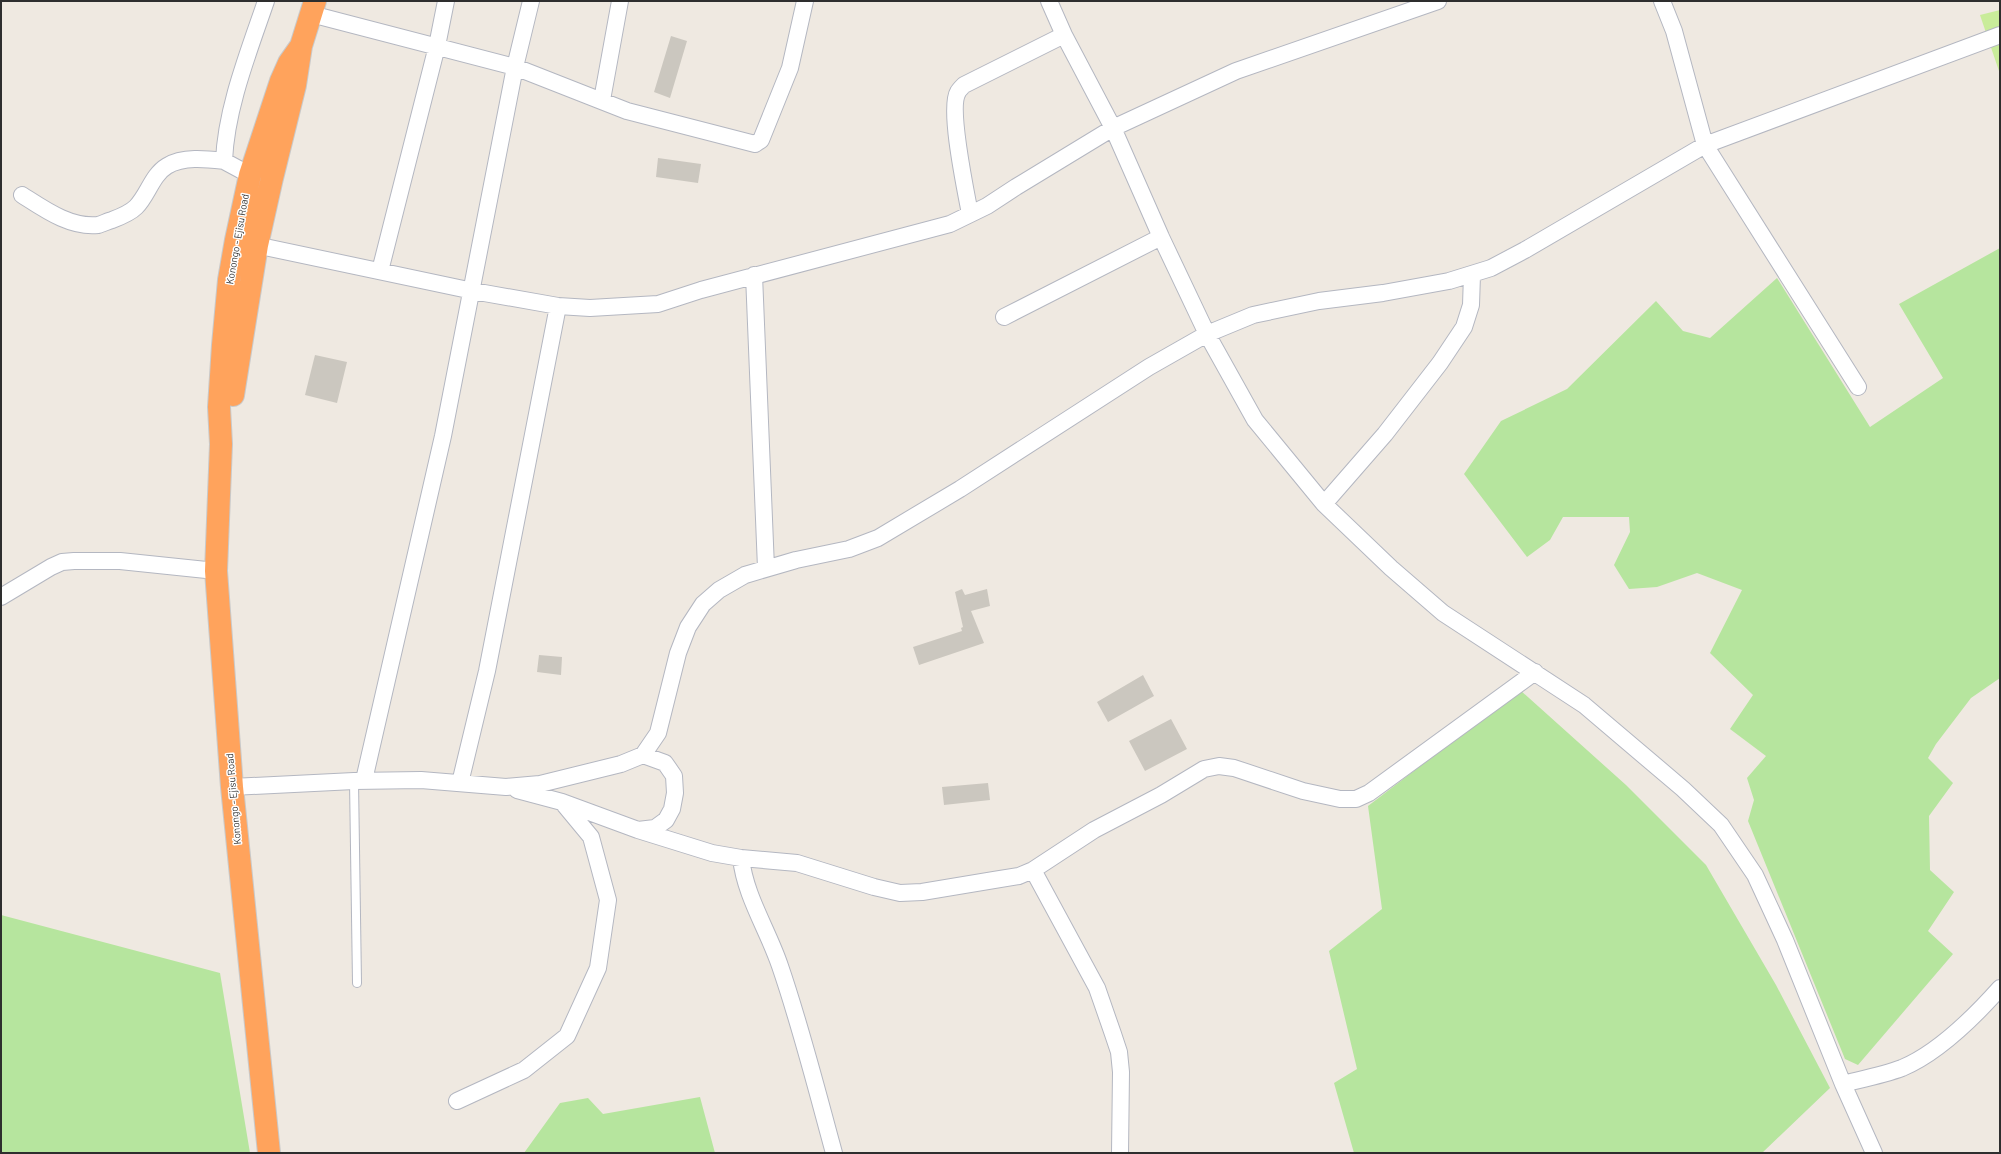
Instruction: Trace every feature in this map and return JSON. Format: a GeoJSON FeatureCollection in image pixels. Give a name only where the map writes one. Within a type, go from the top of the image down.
{"type":"FeatureCollection","features":[{"type":"Feature","properties":{"kind":"highway","name":"Konongo - Ejisu Road"},"geometry":{"type":"LineString","coordinates":[[221,444],[231,408],[258,246],[272,178],[295,85],[301,46],[313,8]]}},
{"type":"Feature","properties":{"kind":"highway","name":"Konongo - Ejisu Road"},"geometry":{"type":"LineString","coordinates":[[269,1153],[232,787],[216,571],[221,444],[219,407],[223,345],[236,240],[250,175],[281,81],[289,63],[301,46]]}},
{"type":"Feature","properties":{"kind":"street"},"geometry":{"type":"LineString","coordinates":[[224,160],[224,144],[234,105],[266,1]]}},
{"type":"Feature","properties":{"kind":"street"},"geometry":{"type":"LineString","coordinates":[[380,271],[437,46],[446,1]]}},
{"type":"Feature","properties":{"kind":"street"},"geometry":{"type":"LineString","coordinates":[[359,781],[430,496],[472,291],[515,67],[531,1]]}},
{"type":"Feature","properties":{"kind":"street"},"geometry":{"type":"LineString","coordinates":[[602,100],[620,1]]}},
{"type":"Feature","properties":{"kind":"street"},"geometry":{"type":"LineString","coordinates":[[313,8],[437,46],[515,67],[627,111],[755,144],[761,140],[790,68],[805,1]]}},
{"type":"Feature","properties":{"kind":"street"},"geometry":{"type":"LineString","coordinates":[[1048,1],[1064,35],[1113,128],[1161,237],[1207,334],[1255,420],[1324,504],[1391,568],[1443,613],[1584,705],[1683,788],[1721,825],[1755,875],[1785,940],[1843,1084],[1874,1153]]}},
{"type":"Feature","properties":{"kind":"street"},"geometry":{"type":"LineString","coordinates":[[236,240],[258,246],[472,291],[558,306],[590,308],[658,304],[754,275],[950,224],[987,206],[1016,186],[1113,128],[1236,71],[1438,1]]}},
{"type":"Feature","properties":{"kind":"street"},"geometry":{"type":"LineString","coordinates":[[1662,1],[1674,31],[1704,144],[1858,387]]}},
{"type":"Feature","properties":{"kind":"street"},"geometry":{"type":"LineString","coordinates":[[970,214],[958,146],[955,103],[957,92],[964,86],[1064,35]]}},
{"type":"Feature","properties":{"kind":"street"},"geometry":{"type":"LineString","coordinates":[[232,787],[359,781],[421,780],[506,787],[540,784],[621,764],[643,755],[658,733],[678,653],[688,627],[703,604],[719,590],[745,575],[796,560],[849,549],[878,538],[960,489],[1149,367],[1207,334],[1253,315],[1319,301],[1383,293],[1449,281],[1491,268],[1525,250],[1704,144],[2000,35]]}},
{"type":"Feature","properties":{"kind":"street"},"geometry":{"type":"LineString","coordinates":[[22,195],[49,212],[76,223],[98,225],[119,218],[136,207],[158,173],[168,165],[181,161],[203,158],[224,160],[250,175]]}},
{"type":"Feature","properties":{"kind":"street"},"geometry":{"type":"LineString","coordinates":[[1004,317],[1161,237]]}},
{"type":"Feature","properties":{"kind":"street"},"geometry":{"type":"LineString","coordinates":[[1324,504],[1385,434],[1440,363],[1464,327],[1471,305],[1472,274]]}},
{"type":"Feature","properties":{"kind":"street"},"geometry":{"type":"LineString","coordinates":[[754,275],[766,568]]}},
{"type":"Feature","properties":{"kind":"street"},"geometry":{"type":"LineString","coordinates":[[460,783],[487,671],[558,306]]}},
{"type":"Feature","properties":{"kind":"street"},"geometry":{"type":"LineString","coordinates":[[1,598],[51,567],[62,562],[120,561],[216,571]]}},
{"type":"Feature","properties":{"kind":"street"},"geometry":{"type":"LineString","coordinates":[[506,787],[562,802],[686,846],[741,858],[797,862],[874,888],[900,893],[922,892],[1019,876],[1033,870],[1094,830],[1161,795],[1204,769],[1219,766],[1234,768],[1303,791],[1340,799],[1356,799],[1369,793],[1535,672]]}},
{"type":"Feature","properties":{"kind":"street"},"geometry":{"type":"LineString","coordinates":[[638,830],[654,828],[666,820],[672,809],[675,794],[674,776],[665,763],[643,755]]}},
{"type":"Feature","properties":{"kind":"street"},"geometry":{"type":"LineString","coordinates":[[457,1101],[524,1070],[567,1036],[598,968],[608,900],[591,837],[562,802]]}},
{"type":"Feature","properties":{"kind":"street"},"geometry":{"type":"LineString","coordinates":[[741,858],[743,875],[777,958],[788,990],[834,1153]]}},
{"type":"Feature","properties":{"kind":"street"},"geometry":{"type":"LineString","coordinates":[[1033,870],[1097,988],[1119,1052],[1121,1072],[1120,1153]]}},
{"type":"Feature","properties":{"kind":"street"},"geometry":{"type":"LineString","coordinates":[[1843,1084],[1903,1068],[1928,1054],[1965,1023],[2000,988]]}},
{"type":"Feature","properties":{"kind":"lane"},"geometry":{"type":"LineString","coordinates":[[357,984],[359,781]]}},
{"type":"Feature","properties":{"kind":"green space"},"geometry":{"type":"Polygon","coordinates":[[[2000,10],[2000,74],[1980,15],[2000,10]]]}},
{"type":"Feature","properties":{"kind":"green space"},"geometry":{"type":"Polygon","coordinates":[[[2000,248],[2000,678],[1971,698],[1936,744],[1928,758],[1953,783],[1929,816],[1930,870],[1954,892],[1928,931],[1953,954],[1858,1065],[1845,1059],[1748,821],[1754,800],[1747,778],[1766,756],[1730,729],[1753,695],[1710,653],[1742,590],[1697,573],[1657,587],[1629,589],[1614,565],[1630,532],[1629,517],[1563,517],[1550,540],[1527,557],[1464,474],[1501,421],[1567,389],[1656,301],[1683,331],[1710,338],[1777,278],[1870,427],[1943,378],[1899,304],[2000,248]]]}},
{"type":"Feature","properties":{"kind":"green space"},"geometry":{"type":"Polygon","coordinates":[[[1520,690],[1626,785],[1706,865],[1776,985],[1830,1088],[1762,1153],[1354,1153],[1334,1083],[1357,1069],[1329,951],[1382,909],[1368,806],[1520,690]]]}},
{"type":"Feature","properties":{"kind":"green space"},"geometry":{"type":"Polygon","coordinates":[[[1,915],[220,973],[250,1153],[1,1153],[1,915]]]}},
{"type":"Feature","properties":{"kind":"green space"},"geometry":{"type":"Polygon","coordinates":[[[700,1097],[715,1153],[524,1153],[560,1103],[588,1098],[603,1114],[700,1097]]]}},
{"type":"Feature","properties":{"kind":"building"},"geometry":{"type":"Polygon","coordinates":[[[671,36],[687,41],[670,98],[654,92],[671,36]]]}},
{"type":"Feature","properties":{"kind":"building"},"geometry":{"type":"Polygon","coordinates":[[[658,158],[701,164],[698,183],[656,177],[658,158]]]}},
{"type":"Feature","properties":{"kind":"building"},"geometry":{"type":"Polygon","coordinates":[[[315,355],[347,362],[337,403],[305,395],[315,355]]]}},
{"type":"Feature","properties":{"kind":"building"},"geometry":{"type":"Polygon","coordinates":[[[962,589],[965,595],[987,589],[990,606],[971,611],[984,643],[919,665],[913,647],[962,631],[961,628],[963,627],[955,592],[962,589]]]}},
{"type":"Feature","properties":{"kind":"building"},"geometry":{"type":"Polygon","coordinates":[[[539,655],[562,657],[561,675],[537,672],[539,655]]]}},
{"type":"Feature","properties":{"kind":"building"},"geometry":{"type":"Polygon","coordinates":[[[1143,675],[1154,696],[1108,722],[1097,702],[1143,675]]]}},
{"type":"Feature","properties":{"kind":"building"},"geometry":{"type":"Polygon","coordinates":[[[1171,719],[1187,749],[1145,771],[1129,741],[1171,719]]]}},
{"type":"Feature","properties":{"kind":"building"},"geometry":{"type":"Polygon","coordinates":[[[988,783],[990,800],[944,805],[942,787],[988,783]]]}}]}
